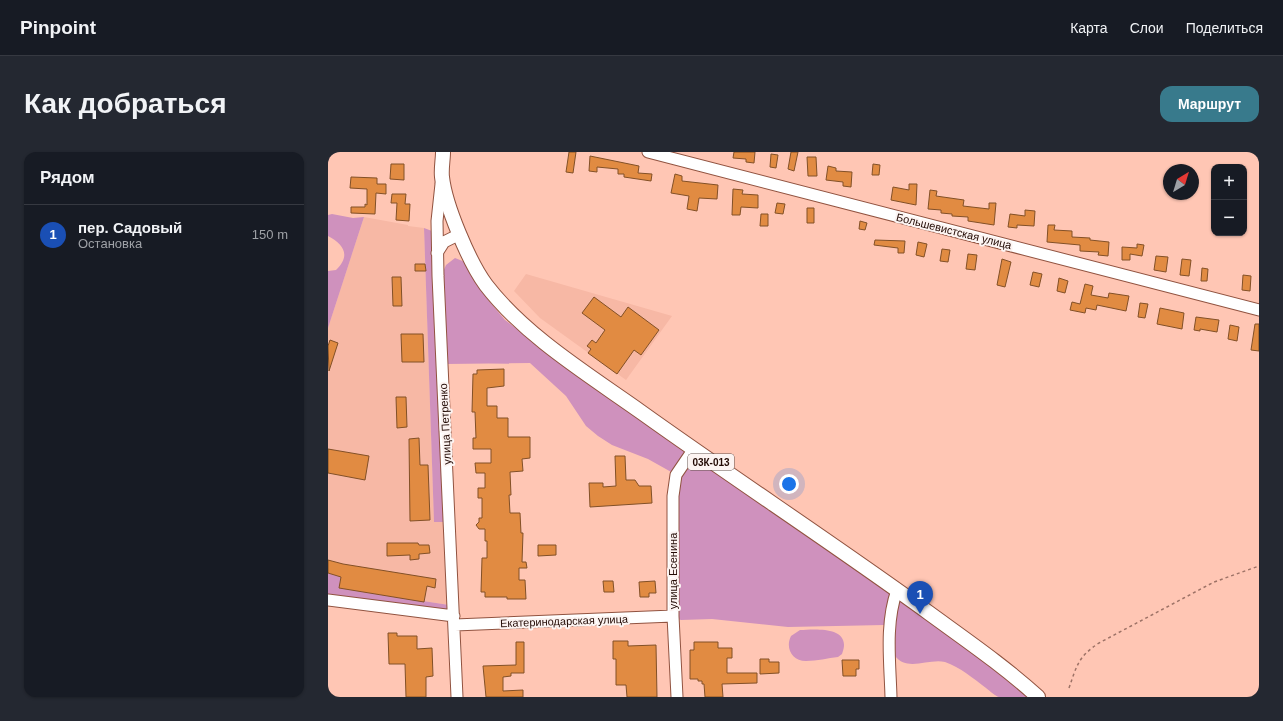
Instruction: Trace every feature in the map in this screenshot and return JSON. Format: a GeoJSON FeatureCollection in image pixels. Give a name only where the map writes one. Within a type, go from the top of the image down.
{"type":"FeatureCollection","features":[{"type":"Feature","properties":{"kind":"main road","name":"улица Петренко"},"geometry":{"type":"LineString","coordinates":[[442,177],[443,152]]}},
{"type":"Feature","properties":{"kind":"main road","name":"03К-013"},"geometry":{"type":"LineString","coordinates":[[442,177],[460,234],[479,274],[486,285],[512,313],[556,350],[694,450],[897,590],[1004,668],[1038,697]]}},
{"type":"Feature","properties":{"kind":"street","name":"Большевистская улица"},"geometry":{"type":"LineString","coordinates":[[648,152],[1259,310]]}},
{"type":"Feature","properties":{"kind":"street","name":"улица Петренко"},"geometry":{"type":"LineString","coordinates":[[442,177],[438,210],[438,253],[457,697]]}},
{"type":"Feature","properties":{"kind":"street"},"geometry":{"type":"LineString","coordinates":[[438,253],[444,242],[460,234]]}},
{"type":"Feature","properties":{"kind":"street","name":"улица Есенина"},"geometry":{"type":"LineString","coordinates":[[677,697],[674,616],[674,485],[679,470],[694,450]]}},
{"type":"Feature","properties":{"kind":"street"},"geometry":{"type":"LineString","coordinates":[[891,697],[889,634],[891,611],[897,590]]}},
{"type":"Feature","properties":{"kind":"street","name":"Екатеринодарская улица"},"geometry":{"type":"LineString","coordinates":[[328,600],[454,621],[674,616]]}},
{"type":"Feature","properties":{"kind":"path"},"geometry":{"type":"LineString","coordinates":[[1069,688],[1079,659],[1086,651],[1214,582],[1259,566]]}},
{"type":"Feature","properties":{"kind":"shaded area"},"geometry":{"type":"Polygon","coordinates":[[[332,214],[353,218],[364,217],[328,328],[328,271],[336,270],[341,265],[344,255],[342,247],[334,239],[328,236],[328,215],[332,214]]]}},
{"type":"Feature","properties":{"kind":"shaded area"},"geometry":{"type":"Polygon","coordinates":[[[364,217],[424,228],[434,521],[445,522],[449,605],[339,588],[328,573],[328,328],[364,217]]]}},
{"type":"Feature","properties":{"kind":"shaded area"},"geometry":{"type":"Polygon","coordinates":[[[424,228],[432,231],[445,522],[434,522],[424,228]]]}},
{"type":"Feature","properties":{"kind":"shaded area"},"geometry":{"type":"Polygon","coordinates":[[[455,258],[465,262],[489,301],[505,320],[589,383],[686,451],[673,473],[648,459],[612,445],[598,436],[586,426],[566,396],[530,363],[446,364],[443,272],[446,265],[455,258]]]}},
{"type":"Feature","properties":{"kind":"shaded area"},"geometry":{"type":"Polygon","coordinates":[[[526,274],[672,316],[626,380],[540,318],[514,291],[526,274]]]}},
{"type":"Feature","properties":{"kind":"shaded area"},"geometry":{"type":"Polygon","coordinates":[[[693,457],[892,593],[884,625],[788,627],[712,619],[678,619],[679,479],[693,457]]]}},
{"type":"Feature","properties":{"kind":"shaded area"},"geometry":{"type":"Polygon","coordinates":[[[328,573],[341,577],[339,588],[449,605],[445,612],[328,597],[328,573]]]}},
{"type":"Feature","properties":{"kind":"shaded area"},"geometry":{"type":"Polygon","coordinates":[[[900,599],[994,668],[1030,697],[999,697],[972,677],[945,662],[939,661],[912,664],[900,661],[895,656],[893,651],[892,636],[900,599]]]}},
{"type":"Feature","properties":{"kind":"shaded area"},"geometry":{"type":"Polygon","coordinates":[[[815,629],[831,631],[838,634],[842,638],[844,645],[842,654],[838,657],[814,661],[797,659],[789,649],[789,641],[791,636],[800,630],[815,629]]]}},
{"type":"Feature","properties":{"kind":"building"},"geometry":{"type":"Polygon","coordinates":[[[569,152],[576,152],[573,173],[566,172],[569,152]]]}},
{"type":"Feature","properties":{"kind":"building"},"geometry":{"type":"Polygon","coordinates":[[[734,152],[755,152],[754,163],[746,162],[746,159],[733,158],[734,152]]]}},
{"type":"Feature","properties":{"kind":"building"},"geometry":{"type":"Polygon","coordinates":[[[791,152],[798,152],[794,171],[788,169],[791,152]]]}},
{"type":"Feature","properties":{"kind":"building"},"geometry":{"type":"Polygon","coordinates":[[[771,154],[778,155],[776,168],[770,167],[771,154]]]}},
{"type":"Feature","properties":{"kind":"building"},"geometry":{"type":"Polygon","coordinates":[[[590,156],[639,166],[638,173],[652,174],[651,181],[624,177],[624,174],[618,174],[618,169],[597,167],[597,172],[589,171],[590,156]]]}},
{"type":"Feature","properties":{"kind":"building"},"geometry":{"type":"Polygon","coordinates":[[[807,157],[816,157],[817,176],[808,176],[807,157]]]}},
{"type":"Feature","properties":{"kind":"building"},"geometry":{"type":"Polygon","coordinates":[[[391,164],[404,164],[404,180],[390,179],[391,164]]]}},
{"type":"Feature","properties":{"kind":"building"},"geometry":{"type":"Polygon","coordinates":[[[873,164],[880,165],[879,175],[872,175],[873,164]]]}},
{"type":"Feature","properties":{"kind":"building"},"geometry":{"type":"Polygon","coordinates":[[[828,166],[836,168],[836,171],[852,172],[851,187],[843,186],[843,182],[826,180],[828,166]]]}},
{"type":"Feature","properties":{"kind":"building"},"geometry":{"type":"Polygon","coordinates":[[[675,174],[682,176],[682,181],[718,185],[717,199],[699,198],[697,211],[687,209],[689,196],[671,193],[675,174]]]}},
{"type":"Feature","properties":{"kind":"building"},"geometry":{"type":"Polygon","coordinates":[[[351,177],[377,178],[377,184],[386,184],[386,194],[376,193],[375,214],[351,213],[351,207],[365,207],[365,204],[367,205],[367,189],[350,188],[351,177]]]}},
{"type":"Feature","properties":{"kind":"building"},"geometry":{"type":"Polygon","coordinates":[[[909,184],[917,184],[916,205],[891,200],[893,187],[909,190],[909,184]]]}},
{"type":"Feature","properties":{"kind":"building"},"geometry":{"type":"Polygon","coordinates":[[[733,189],[743,190],[742,194],[758,195],[758,208],[741,207],[740,215],[732,215],[733,189]]]}},
{"type":"Feature","properties":{"kind":"building"},"geometry":{"type":"Polygon","coordinates":[[[930,190],[937,191],[936,196],[964,200],[963,206],[989,209],[989,203],[996,203],[994,225],[968,221],[968,217],[952,216],[952,214],[941,213],[941,210],[928,209],[930,190]]]}},
{"type":"Feature","properties":{"kind":"building"},"geometry":{"type":"Polygon","coordinates":[[[392,194],[406,194],[405,204],[410,204],[409,221],[396,220],[397,203],[391,203],[392,194]]]}},
{"type":"Feature","properties":{"kind":"building"},"geometry":{"type":"Polygon","coordinates":[[[777,203],[785,204],[783,214],[775,213],[777,203]]]}},
{"type":"Feature","properties":{"kind":"building"},"geometry":{"type":"Polygon","coordinates":[[[807,208],[814,208],[814,223],[807,223],[807,208]]]}},
{"type":"Feature","properties":{"kind":"building"},"geometry":{"type":"Polygon","coordinates":[[[1025,210],[1035,211],[1034,226],[1017,225],[1017,228],[1008,227],[1010,214],[1025,216],[1025,210]]]}},
{"type":"Feature","properties":{"kind":"building"},"geometry":{"type":"Polygon","coordinates":[[[761,214],[768,214],[768,226],[760,226],[761,214]]]}},
{"type":"Feature","properties":{"kind":"building"},"geometry":{"type":"Polygon","coordinates":[[[860,221],[867,223],[865,230],[859,229],[860,221]]]}},
{"type":"Feature","properties":{"kind":"building"},"geometry":{"type":"Polygon","coordinates":[[[1048,225],[1055,225],[1054,230],[1072,231],[1072,237],[1090,238],[1090,240],[1109,242],[1108,256],[1098,255],[1099,252],[1080,251],[1080,245],[1047,242],[1048,225]]]}},
{"type":"Feature","properties":{"kind":"building"},"geometry":{"type":"Polygon","coordinates":[[[875,240],[905,241],[904,253],[898,253],[898,248],[874,245],[875,240]]]}},
{"type":"Feature","properties":{"kind":"building"},"geometry":{"type":"Polygon","coordinates":[[[918,242],[927,244],[924,257],[916,255],[918,242]]]}},
{"type":"Feature","properties":{"kind":"building"},"geometry":{"type":"Polygon","coordinates":[[[1137,244],[1144,245],[1142,256],[1130,254],[1130,260],[1122,260],[1122,247],[1137,248],[1137,244]]]}},
{"type":"Feature","properties":{"kind":"building"},"geometry":{"type":"Polygon","coordinates":[[[942,249],[950,250],[948,262],[940,261],[942,249]]]}},
{"type":"Feature","properties":{"kind":"building"},"geometry":{"type":"Polygon","coordinates":[[[968,254],[977,255],[975,270],[966,269],[968,254]]]}},
{"type":"Feature","properties":{"kind":"building"},"geometry":{"type":"Polygon","coordinates":[[[1156,256],[1168,257],[1166,272],[1154,270],[1156,256]]]}},
{"type":"Feature","properties":{"kind":"building"},"geometry":{"type":"Polygon","coordinates":[[[1002,259],[1011,262],[1005,287],[997,285],[1002,259]]]}},
{"type":"Feature","properties":{"kind":"building"},"geometry":{"type":"Polygon","coordinates":[[[1182,259],[1191,260],[1189,276],[1180,275],[1182,259]]]}},
{"type":"Feature","properties":{"kind":"building"},"geometry":{"type":"Polygon","coordinates":[[[415,264],[425,264],[426,271],[415,271],[415,264]]]}},
{"type":"Feature","properties":{"kind":"building"},"geometry":{"type":"Polygon","coordinates":[[[1202,268],[1208,269],[1207,281],[1201,281],[1202,268]]]}},
{"type":"Feature","properties":{"kind":"building"},"geometry":{"type":"Polygon","coordinates":[[[1033,272],[1042,274],[1039,287],[1030,285],[1033,272]]]}},
{"type":"Feature","properties":{"kind":"building"},"geometry":{"type":"Polygon","coordinates":[[[1243,275],[1251,276],[1250,291],[1242,290],[1243,275]]]}},
{"type":"Feature","properties":{"kind":"building"},"geometry":{"type":"Polygon","coordinates":[[[392,277],[401,277],[402,306],[393,306],[392,277]]]}},
{"type":"Feature","properties":{"kind":"building"},"geometry":{"type":"Polygon","coordinates":[[[1059,278],[1068,281],[1065,293],[1057,291],[1059,278]]]}},
{"type":"Feature","properties":{"kind":"building"},"geometry":{"type":"Polygon","coordinates":[[[1085,284],[1093,286],[1091,295],[1108,298],[1109,293],[1129,296],[1126,311],[1097,305],[1096,310],[1086,308],[1085,313],[1070,310],[1072,302],[1080,304],[1085,284]]]}},
{"type":"Feature","properties":{"kind":"building"},"geometry":{"type":"Polygon","coordinates":[[[594,297],[621,317],[628,307],[659,330],[641,355],[634,350],[617,374],[588,353],[591,349],[587,346],[592,340],[596,343],[605,330],[582,313],[594,297]]]}},
{"type":"Feature","properties":{"kind":"building"},"geometry":{"type":"Polygon","coordinates":[[[1140,303],[1148,304],[1145,318],[1138,317],[1140,303]]]}},
{"type":"Feature","properties":{"kind":"building"},"geometry":{"type":"Polygon","coordinates":[[[1160,308],[1184,313],[1182,329],[1157,324],[1160,308]]]}},
{"type":"Feature","properties":{"kind":"building"},"geometry":{"type":"Polygon","coordinates":[[[1196,317],[1219,320],[1217,332],[1200,329],[1200,331],[1194,330],[1196,317]]]}},
{"type":"Feature","properties":{"kind":"building"},"geometry":{"type":"Polygon","coordinates":[[[1255,324],[1259,324],[1259,351],[1251,350],[1255,324]]]}},
{"type":"Feature","properties":{"kind":"building"},"geometry":{"type":"Polygon","coordinates":[[[1230,325],[1239,327],[1237,341],[1228,339],[1230,325]]]}},
{"type":"Feature","properties":{"kind":"building"},"geometry":{"type":"Polygon","coordinates":[[[401,334],[423,334],[424,362],[402,362],[401,334]]]}},
{"type":"Feature","properties":{"kind":"building"},"geometry":{"type":"Polygon","coordinates":[[[330,340],[338,343],[329,371],[328,346],[330,340]]]}},
{"type":"Feature","properties":{"kind":"building"},"geometry":{"type":"Polygon","coordinates":[[[504,369],[504,386],[487,388],[487,406],[497,406],[497,418],[508,418],[508,437],[530,437],[530,458],[522,459],[523,471],[510,472],[511,495],[509,495],[510,513],[520,513],[521,533],[523,533],[522,562],[526,562],[527,568],[519,568],[519,580],[525,580],[526,599],[485,597],[485,592],[481,592],[482,558],[487,558],[487,541],[485,541],[485,529],[479,529],[476,525],[479,522],[479,518],[482,518],[482,498],[478,498],[478,488],[485,488],[485,473],[476,473],[475,463],[491,463],[491,449],[473,449],[473,438],[476,438],[475,412],[472,412],[473,374],[477,374],[477,370],[504,369]]]}},
{"type":"Feature","properties":{"kind":"building"},"geometry":{"type":"Polygon","coordinates":[[[396,397],[406,397],[407,427],[397,428],[396,397]]]}},
{"type":"Feature","properties":{"kind":"building"},"geometry":{"type":"Polygon","coordinates":[[[419,438],[420,465],[428,465],[430,520],[410,521],[409,439],[419,438]]]}},
{"type":"Feature","properties":{"kind":"building"},"geometry":{"type":"Polygon","coordinates":[[[328,449],[369,456],[365,480],[328,473],[328,449]]]}},
{"type":"Feature","properties":{"kind":"building"},"geometry":{"type":"Polygon","coordinates":[[[615,456],[625,456],[626,480],[635,480],[639,486],[651,486],[652,503],[590,507],[589,483],[603,483],[603,487],[616,486],[615,456]]]}},
{"type":"Feature","properties":{"kind":"building"},"geometry":{"type":"Polygon","coordinates":[[[387,543],[418,543],[419,545],[429,545],[430,553],[419,554],[419,559],[410,560],[410,555],[387,556],[387,543]]]}},
{"type":"Feature","properties":{"kind":"building"},"geometry":{"type":"Polygon","coordinates":[[[538,545],[556,545],[556,555],[538,556],[538,545]]]}},
{"type":"Feature","properties":{"kind":"building"},"geometry":{"type":"Polygon","coordinates":[[[328,560],[343,564],[436,579],[435,588],[427,586],[424,602],[339,588],[341,577],[328,573],[328,560]]]}},
{"type":"Feature","properties":{"kind":"building"},"geometry":{"type":"Polygon","coordinates":[[[603,581],[613,581],[614,592],[604,592],[603,581]]]}},
{"type":"Feature","properties":{"kind":"building"},"geometry":{"type":"Polygon","coordinates":[[[655,581],[656,593],[649,593],[649,597],[640,597],[639,582],[655,581]]]}},
{"type":"Feature","properties":{"kind":"building"},"geometry":{"type":"Polygon","coordinates":[[[388,633],[397,633],[397,636],[417,636],[417,649],[432,648],[433,676],[426,677],[426,697],[406,697],[405,664],[389,664],[388,633]]]}},
{"type":"Feature","properties":{"kind":"building"},"geometry":{"type":"Polygon","coordinates":[[[613,641],[628,641],[628,646],[656,645],[657,697],[627,697],[626,685],[616,685],[616,659],[613,659],[613,641]]]}},
{"type":"Feature","properties":{"kind":"building"},"geometry":{"type":"Polygon","coordinates":[[[516,642],[524,642],[524,673],[511,673],[511,676],[503,677],[503,691],[523,690],[523,697],[486,697],[483,666],[516,665],[516,642]]]}},
{"type":"Feature","properties":{"kind":"building"},"geometry":{"type":"Polygon","coordinates":[[[694,642],[718,642],[718,648],[732,648],[732,658],[727,658],[727,673],[757,673],[757,683],[722,684],[723,697],[705,697],[704,684],[702,684],[702,681],[698,681],[698,679],[690,679],[690,650],[694,650],[694,642]]]}},
{"type":"Feature","properties":{"kind":"building"},"geometry":{"type":"Polygon","coordinates":[[[760,659],[769,659],[769,662],[779,662],[779,673],[760,674],[760,659]]]}},
{"type":"Feature","properties":{"kind":"building"},"geometry":{"type":"Polygon","coordinates":[[[842,660],[859,660],[859,669],[856,669],[856,676],[843,676],[842,660]]]}},
{"type":"Feature","properties":{"kind":"place","name":"пер. Садовый"},"geometry":{"type":"Point","coordinates":[920,614]}}]}
